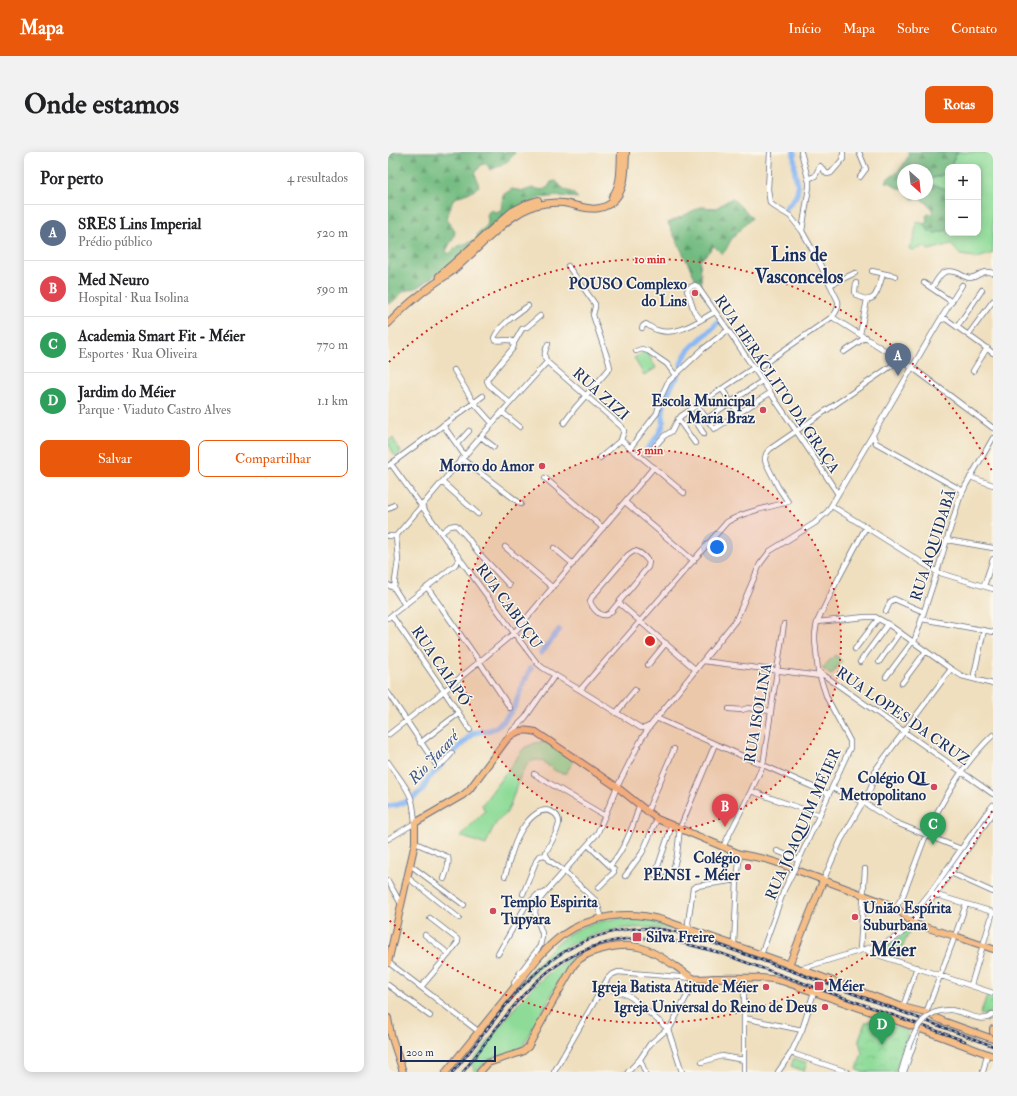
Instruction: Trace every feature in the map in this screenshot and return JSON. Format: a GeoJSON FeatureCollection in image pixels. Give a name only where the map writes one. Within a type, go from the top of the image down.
{"type":"FeatureCollection","features":[{"type":"Feature","properties":{"kind":"main road"},"geometry":{"type":"LineString","coordinates":[[388,320],[413,296],[440,276],[507,216],[517,209],[538,200],[547,199],[562,200],[591,206],[602,204],[610,199],[618,187],[621,152]]}},
{"type":"Feature","properties":{"kind":"main road"},"geometry":{"type":"LineString","coordinates":[[388,324],[412,301],[453,270],[475,251],[512,216],[536,205],[548,203],[565,203],[593,209],[610,204],[617,197],[622,187],[626,152]]}},
{"type":"Feature","properties":{"kind":"main road"},"geometry":{"type":"LineString","coordinates":[[388,962],[415,843],[415,823],[469,790],[507,739],[512,734],[522,731],[536,732],[617,787],[657,819],[740,854],[770,861],[864,895],[896,908],[912,922],[918,925],[993,949]]}},
{"type":"Feature","properties":{"kind":"main road"},"geometry":{"type":"LineString","coordinates":[[789,965],[823,881]]}},
{"type":"Feature","properties":{"kind":"main road"},"geometry":{"type":"LineString","coordinates":[[446,1072],[538,958],[562,936],[576,927],[602,916],[648,916],[663,920],[903,1007],[926,1013],[943,1021],[993,1039]]}},
{"type":"Feature","properties":{"kind":"main road"},"geometry":{"type":"LineString","coordinates":[[480,1072],[488,1064],[526,1050],[574,965],[583,957],[596,951],[628,945],[642,947],[662,957],[693,978],[775,979],[793,984],[990,1055]]}},
{"type":"Feature","properties":{"kind":"main road"},"geometry":{"type":"LineString","coordinates":[[388,1018],[391,1035],[403,1072]]}},
{"type":"Feature","properties":{"kind":"main road"},"geometry":{"type":"LineString","coordinates":[[981,1035],[988,1035],[993,1031]]}},
{"type":"Feature","properties":{"kind":"street"},"geometry":{"type":"LineString","coordinates":[[649,453],[664,436],[672,431],[678,419],[722,388],[754,369],[832,317],[837,311],[839,304],[812,246],[790,216],[770,203],[768,189],[770,152]]}},
{"type":"Feature","properties":{"kind":"street"},"geometry":{"type":"LineString","coordinates":[[801,152],[809,187],[802,231]]}},
{"type":"Feature","properties":{"kind":"street"},"geometry":{"type":"LineString","coordinates":[[808,179],[815,176],[820,166],[827,174],[831,173],[843,159],[844,152]]}},
{"type":"Feature","properties":{"kind":"street"},"geometry":{"type":"LineString","coordinates":[[859,152],[866,169],[860,178]]}},
{"type":"Feature","properties":{"kind":"street"},"geometry":{"type":"LineString","coordinates":[[564,423],[610,368],[593,315],[595,304],[568,266]]}},
{"type":"Feature","properties":{"kind":"street"},"geometry":{"type":"LineString","coordinates":[[872,271],[895,276]]}},
{"type":"Feature","properties":{"kind":"street"},"geometry":{"type":"LineString","coordinates":[[932,288],[940,275],[945,271],[953,271],[968,278],[972,278],[984,272],[993,273]]}},
{"type":"Feature","properties":{"kind":"street"},"geometry":{"type":"LineString","coordinates":[[830,285],[855,273]]}},
{"type":"Feature","properties":{"kind":"street"},"geometry":{"type":"LineString","coordinates":[[856,283],[856,295],[867,300],[873,298],[883,274]]}},
{"type":"Feature","properties":{"kind":"street"},"geometry":{"type":"LineString","coordinates":[[924,283],[952,302]]}},
{"type":"Feature","properties":{"kind":"street","name":"RUA HERÁCLITO DA GRAÇA"},"geometry":{"type":"LineString","coordinates":[[701,320],[692,306],[687,291],[694,285],[697,286],[728,330],[838,494]]}},
{"type":"Feature","properties":{"kind":"street"},"geometry":{"type":"LineString","coordinates":[[501,1004],[519,974],[540,946],[542,941],[542,933],[535,913],[538,900],[597,834],[617,787],[642,738],[656,718],[736,620],[760,564],[765,556],[774,548],[815,523],[832,506],[940,320],[962,285]]}},
{"type":"Feature","properties":{"kind":"street"},"geometry":{"type":"LineString","coordinates":[[957,327],[982,290]]}},
{"type":"Feature","properties":{"kind":"street"},"geometry":{"type":"LineString","coordinates":[[860,334],[867,300]]}},
{"type":"Feature","properties":{"kind":"street"},"geometry":{"type":"LineString","coordinates":[[968,335],[993,301]]}},
{"type":"Feature","properties":{"kind":"street"},"geometry":{"type":"LineString","coordinates":[[514,343],[510,339],[495,340],[494,338],[499,330],[528,306]]}},
{"type":"Feature","properties":{"kind":"street"},"geometry":{"type":"LineString","coordinates":[[946,319],[948,308]]}},
{"type":"Feature","properties":{"kind":"street"},"geometry":{"type":"LineString","coordinates":[[649,326],[664,332],[685,328],[715,312]]}},
{"type":"Feature","properties":{"kind":"street"},"geometry":{"type":"LineString","coordinates":[[510,403],[489,386],[487,381],[488,378],[513,348],[514,343],[522,329],[528,327],[540,316]]}},
{"type":"Feature","properties":{"kind":"street"},"geometry":{"type":"LineString","coordinates":[[832,317],[913,368],[993,428]]}},
{"type":"Feature","properties":{"kind":"street"},"geometry":{"type":"LineString","coordinates":[[940,320],[946,319],[993,352]]}},
{"type":"Feature","properties":{"kind":"street"},"geometry":{"type":"LineString","coordinates":[[630,448],[657,413],[661,397],[668,382],[703,349],[728,330]]}},
{"type":"Feature","properties":{"kind":"street"},"geometry":{"type":"LineString","coordinates":[[844,352],[866,338]]}},
{"type":"Feature","properties":{"kind":"street"},"geometry":{"type":"LineString","coordinates":[[388,536],[396,536],[546,362],[544,353],[548,344]]}},
{"type":"Feature","properties":{"kind":"street"},"geometry":{"type":"LineString","coordinates":[[973,371],[987,348]]}},
{"type":"Feature","properties":{"kind":"street"},"geometry":{"type":"LineString","coordinates":[[636,351],[642,349],[648,351],[667,364],[675,375]]}},
{"type":"Feature","properties":{"kind":"street"},"geometry":{"type":"LineString","coordinates":[[580,690],[722,528],[734,518],[746,513],[788,502],[768,468],[765,461],[766,453],[900,360]]}},
{"type":"Feature","properties":{"kind":"street","name":"RUA ZIZI"},"geometry":{"type":"LineString","coordinates":[[546,362],[622,427],[624,431],[621,440],[684,493]]}},
{"type":"Feature","properties":{"kind":"street"},"geometry":{"type":"LineString","coordinates":[[454,370],[474,403],[492,423]]}},
{"type":"Feature","properties":{"kind":"street"},"geometry":{"type":"LineString","coordinates":[[709,417],[762,381]]}},
{"type":"Feature","properties":{"kind":"street"},"geometry":{"type":"LineString","coordinates":[[722,388],[739,414]]}},
{"type":"Feature","properties":{"kind":"street"},"geometry":{"type":"LineString","coordinates":[[697,405],[715,429],[770,393]]}},
{"type":"Feature","properties":{"kind":"street"},"geometry":{"type":"LineString","coordinates":[[389,465],[483,396]]}},
{"type":"Feature","properties":{"kind":"street"},"geometry":{"type":"LineString","coordinates":[[689,411],[704,434]]}},
{"type":"Feature","properties":{"kind":"street"},"geometry":{"type":"LineString","coordinates":[[502,412],[520,427]]}},
{"type":"Feature","properties":{"kind":"street"},"geometry":{"type":"LineString","coordinates":[[678,419],[695,443]]}},
{"type":"Feature","properties":{"kind":"street"},"geometry":{"type":"LineString","coordinates":[[443,425],[457,444],[464,457],[521,504]]}},
{"type":"Feature","properties":{"kind":"street"},"geometry":{"type":"LineString","coordinates":[[457,444],[469,431]]}},
{"type":"Feature","properties":{"kind":"street"},"geometry":{"type":"LineString","coordinates":[[873,436],[876,443]]}},
{"type":"Feature","properties":{"kind":"street"},"geometry":{"type":"LineString","coordinates":[[481,437],[494,447]]}},
{"type":"Feature","properties":{"kind":"street","name":"RUA AQUIDABÃ"},"geometry":{"type":"LineString","coordinates":[[886,677],[914,642],[938,572],[959,500],[970,477],[993,438]]}},
{"type":"Feature","properties":{"kind":"street"},"geometry":{"type":"LineString","coordinates":[[600,458],[621,440]]}},
{"type":"Feature","properties":{"kind":"street"},"geometry":{"type":"LineString","coordinates":[[868,444],[876,443],[963,491]]}},
{"type":"Feature","properties":{"kind":"street","name":"RUA CABUÇU"},"geometry":{"type":"LineString","coordinates":[[389,465],[422,507],[537,663],[640,728]]}},
{"type":"Feature","properties":{"kind":"street"},"geometry":{"type":"LineString","coordinates":[[388,735],[514,633],[654,467]]}},
{"type":"Feature","properties":{"kind":"street"},"geometry":{"type":"LineString","coordinates":[[970,477],[993,485]]}},
{"type":"Feature","properties":{"kind":"street"},"geometry":{"type":"LineString","coordinates":[[545,478],[603,528]]}},
{"type":"Feature","properties":{"kind":"street"},"geometry":{"type":"LineString","coordinates":[[442,482],[478,514]]}},
{"type":"Feature","properties":{"kind":"street"},"geometry":{"type":"LineString","coordinates":[[625,502],[694,561]]}},
{"type":"Feature","properties":{"kind":"street"},"geometry":{"type":"LineString","coordinates":[[388,509],[394,504]]}},
{"type":"Feature","properties":{"kind":"street"},"geometry":{"type":"LineString","coordinates":[[832,506],[938,572],[993,589]]}},
{"type":"Feature","properties":{"kind":"street"},"geometry":{"type":"LineString","coordinates":[[441,533],[450,526],[456,525],[509,585]]}},
{"type":"Feature","properties":{"kind":"street","name":"RUA JOAQUIM MÉIER"},"geometry":{"type":"LineString","coordinates":[[761,955],[784,890],[820,815],[850,745],[850,741],[827,698],[819,673],[815,634],[817,622],[866,527]]}},
{"type":"Feature","properties":{"kind":"street"},"geometry":{"type":"LineString","coordinates":[[394,588],[397,573],[398,554],[396,536]]}},
{"type":"Feature","properties":{"kind":"street"},"geometry":{"type":"LineString","coordinates":[[947,540],[993,548]]}},
{"type":"Feature","properties":{"kind":"street"},"geometry":{"type":"LineString","coordinates":[[505,547],[552,587]]}},
{"type":"Feature","properties":{"kind":"street"},"geometry":{"type":"LineString","coordinates":[[554,548],[573,564]]}},
{"type":"Feature","properties":{"kind":"street"},"geometry":{"type":"LineString","coordinates":[[636,551],[646,559],[649,565],[620,602],[610,613],[604,615],[601,615],[590,604],[592,597],[628,555],[631,552],[636,551]]}},
{"type":"Feature","properties":{"kind":"street"},"geometry":{"type":"LineString","coordinates":[[390,617],[455,565],[458,562],[456,554]]}},
{"type":"Feature","properties":{"kind":"street"},"geometry":{"type":"LineString","coordinates":[[984,586],[993,559]]}},
{"type":"Feature","properties":{"kind":"street"},"geometry":{"type":"LineString","coordinates":[[455,565],[460,564],[465,566]]}},
{"type":"Feature","properties":{"kind":"street"},"geometry":{"type":"LineString","coordinates":[[388,584],[394,588],[405,605]]}},
{"type":"Feature","properties":{"kind":"street"},"geometry":{"type":"LineString","coordinates":[[428,587],[510,708]]}},
{"type":"Feature","properties":{"kind":"street"},"geometry":{"type":"LineString","coordinates":[[886,611],[890,602],[894,599],[924,612]]}},
{"type":"Feature","properties":{"kind":"street"},"geometry":{"type":"LineString","coordinates":[[620,602],[696,670]]}},
{"type":"Feature","properties":{"kind":"street"},"geometry":{"type":"LineString","coordinates":[[817,622],[870,616],[888,624],[962,676],[993,684]]}},
{"type":"Feature","properties":{"kind":"street","name":"RUA CAIAPÓ"},"geometry":{"type":"LineString","coordinates":[[390,617],[444,691],[470,730]]}},
{"type":"Feature","properties":{"kind":"street"},"geometry":{"type":"LineString","coordinates":[[855,649],[878,619]]}},
{"type":"Feature","properties":{"kind":"street"},"geometry":{"type":"LineString","coordinates":[[922,619],[993,632]]}},
{"type":"Feature","properties":{"kind":"street","name":"RUA ISOLINA"},"geometry":{"type":"LineString","coordinates":[[723,847],[763,765],[784,624]]}},
{"type":"Feature","properties":{"kind":"street"},"geometry":{"type":"LineString","coordinates":[[860,662],[888,624]]}},
{"type":"Feature","properties":{"kind":"street"},"geometry":{"type":"LineString","coordinates":[[973,679],[984,630]]}},
{"type":"Feature","properties":{"kind":"street"},"geometry":{"type":"LineString","coordinates":[[878,662],[900,632]]}},
{"type":"Feature","properties":{"kind":"street"},"geometry":{"type":"LineString","coordinates":[[648,665],[666,644]]}},
{"type":"Feature","properties":{"kind":"street"},"geometry":{"type":"LineString","coordinates":[[902,683],[926,651]]}},
{"type":"Feature","properties":{"kind":"street"},"geometry":{"type":"LineString","coordinates":[[703,661],[778,670],[819,673]]}},
{"type":"Feature","properties":{"kind":"street"},"geometry":{"type":"LineString","coordinates":[[823,881],[841,840],[872,786],[876,769],[951,668]]}},
{"type":"Feature","properties":{"kind":"street","name":"RUA LOPES DA CRUZ"},"geometry":{"type":"LineString","coordinates":[[819,673],[993,794]]}},
{"type":"Feature","properties":{"kind":"street"},"geometry":{"type":"LineString","coordinates":[[507,739],[512,731],[526,718],[555,675]]}},
{"type":"Feature","properties":{"kind":"street"},"geometry":{"type":"LineString","coordinates":[[616,713],[635,690]]}},
{"type":"Feature","properties":{"kind":"street"},"geometry":{"type":"LineString","coordinates":[[388,693],[420,743],[437,766],[439,766],[452,753]]}},
{"type":"Feature","properties":{"kind":"street"},"geometry":{"type":"LineString","coordinates":[[729,709],[742,710],[748,708],[771,711]]}},
{"type":"Feature","properties":{"kind":"street"},"geometry":{"type":"LineString","coordinates":[[420,743],[459,713]]}},
{"type":"Feature","properties":{"kind":"street"},"geometry":{"type":"LineString","coordinates":[[656,718],[829,794]]}},
{"type":"Feature","properties":{"kind":"street"},"geometry":{"type":"LineString","coordinates":[[642,738],[640,728],[645,728],[651,725]]}},
{"type":"Feature","properties":{"kind":"street"},"geometry":{"type":"LineString","coordinates":[[896,908],[934,818],[962,771],[977,751],[993,735]]}},
{"type":"Feature","properties":{"kind":"street"},"geometry":{"type":"LineString","coordinates":[[672,825],[655,875],[658,878],[666,879],[670,875],[677,855],[680,828],[715,744]]}},
{"type":"Feature","properties":{"kind":"street"},"geometry":{"type":"LineString","coordinates":[[647,812],[674,749]]}},
{"type":"Feature","properties":{"kind":"street"},"geometry":{"type":"LineString","coordinates":[[388,762],[411,798],[415,823],[388,839]]}},
{"type":"Feature","properties":{"kind":"street"},"geometry":{"type":"LineString","coordinates":[[534,774],[605,816]]}},
{"type":"Feature","properties":{"kind":"street"},"geometry":{"type":"LineString","coordinates":[[832,788],[863,802],[894,822],[961,849]]}},
{"type":"Feature","properties":{"kind":"street"},"geometry":{"type":"LineString","coordinates":[[751,791],[820,815]]}},
{"type":"Feature","properties":{"kind":"street"},"geometry":{"type":"LineString","coordinates":[[800,969],[890,941],[901,934],[912,922],[932,894],[961,849],[993,805]]}},
{"type":"Feature","properties":{"kind":"street"},"geometry":{"type":"LineString","coordinates":[[610,866],[630,834],[639,806]]}},
{"type":"Feature","properties":{"kind":"street"},"geometry":{"type":"LineString","coordinates":[[506,876],[516,840],[521,830],[538,812],[549,810],[557,816],[559,822],[546,855],[550,861],[564,871],[596,901],[602,916]]}},
{"type":"Feature","properties":{"kind":"street"},"geometry":{"type":"LineString","coordinates":[[906,916],[913,914],[951,873],[993,813]]}},
{"type":"Feature","properties":{"kind":"street"},"geometry":{"type":"LineString","coordinates":[[626,876],[642,853],[657,819]]}},
{"type":"Feature","properties":{"kind":"street"},"geometry":{"type":"LineString","coordinates":[[415,843],[448,857],[449,863],[444,880]]}},
{"type":"Feature","properties":{"kind":"street"},"geometry":{"type":"LineString","coordinates":[[588,845],[614,870],[614,872],[598,888]]}},
{"type":"Feature","properties":{"kind":"street"},"geometry":{"type":"LineString","coordinates":[[777,851],[798,862]]}},
{"type":"Feature","properties":{"kind":"street"},"geometry":{"type":"LineString","coordinates":[[734,945],[737,880],[740,854]]}},
{"type":"Feature","properties":{"kind":"street"},"geometry":{"type":"LineString","coordinates":[[523,894],[536,859],[540,856],[546,855]]}},
{"type":"Feature","properties":{"kind":"street"},"geometry":{"type":"LineString","coordinates":[[410,865],[464,905]]}},
{"type":"Feature","properties":{"kind":"street"},"geometry":{"type":"LineString","coordinates":[[863,949],[865,869]]}},
{"type":"Feature","properties":{"kind":"street"},"geometry":{"type":"LineString","coordinates":[[951,873],[993,892]]}},
{"type":"Feature","properties":{"kind":"street"},"geometry":{"type":"LineString","coordinates":[[407,877],[459,918]]}},
{"type":"Feature","properties":{"kind":"street"},"geometry":{"type":"LineString","coordinates":[[690,930],[688,924],[693,888],[696,886],[737,880]]}},
{"type":"Feature","properties":{"kind":"street"},"geometry":{"type":"LineString","coordinates":[[388,881],[401,904]]}},
{"type":"Feature","properties":{"kind":"street"},"geometry":{"type":"LineString","coordinates":[[498,954],[525,907],[537,895],[545,893]]}},
{"type":"Feature","properties":{"kind":"street"},"geometry":{"type":"LineString","coordinates":[[932,894],[993,912],[972,985]]}},
{"type":"Feature","properties":{"kind":"street"},"geometry":{"type":"LineString","coordinates":[[926,1013],[966,904]]}},
{"type":"Feature","properties":{"kind":"street"},"geometry":{"type":"LineString","coordinates":[[421,987],[449,954],[458,940],[430,918]]}},
{"type":"Feature","properties":{"kind":"street"},"geometry":{"type":"LineString","coordinates":[[425,935],[449,954]]}},
{"type":"Feature","properties":{"kind":"street"},"geometry":{"type":"LineString","coordinates":[[863,949],[992,993]]}},
{"type":"Feature","properties":{"kind":"street"},"geometry":{"type":"LineString","coordinates":[[388,962],[478,1031]]}},
{"type":"Feature","properties":{"kind":"street"},"geometry":{"type":"LineString","coordinates":[[903,1007],[917,967]]}},
{"type":"Feature","properties":{"kind":"street"},"geometry":{"type":"LineString","coordinates":[[554,1072],[610,975],[618,972],[693,978],[687,997],[671,1026],[654,1040],[628,1072]]}},
{"type":"Feature","properties":{"kind":"street"},"geometry":{"type":"LineString","coordinates":[[744,978],[744,1072]]}},
{"type":"Feature","properties":{"kind":"street"},"geometry":{"type":"LineString","coordinates":[[388,985],[430,1016]]}},
{"type":"Feature","properties":{"kind":"street"},"geometry":{"type":"LineString","coordinates":[[602,987],[625,994],[632,998],[668,1029],[682,1072]]}},
{"type":"Feature","properties":{"kind":"street"},"geometry":{"type":"LineString","coordinates":[[778,1072],[791,1053],[802,1030],[814,992]]}},
{"type":"Feature","properties":{"kind":"street"},"geometry":{"type":"LineString","coordinates":[[900,1072],[915,1030],[928,1016],[946,1010],[962,1012],[978,1018],[988,1017],[993,1014]]}},
{"type":"Feature","properties":{"kind":"street"},"geometry":{"type":"LineString","coordinates":[[988,1017],[993,1011]]}},
{"type":"Feature","properties":{"kind":"street"},"geometry":{"type":"LineString","coordinates":[[744,1018],[802,1030]]}},
{"type":"Feature","properties":{"kind":"street"},"geometry":{"type":"LineString","coordinates":[[904,1072],[919,1029]]}},
{"type":"Feature","properties":{"kind":"street"},"geometry":{"type":"LineString","coordinates":[[791,1053],[847,1072]]}},
{"type":"Feature","properties":{"kind":"street"},"geometry":{"type":"LineString","coordinates":[[983,1072],[990,1055]]}},
{"type":"Feature","properties":{"kind":"street"},"geometry":{"type":"LineString","coordinates":[[702,1062],[722,1056],[744,1060]]}},
{"type":"Feature","properties":{"kind":"street"},"geometry":{"type":"LineString","coordinates":[[640,1059],[645,1072]]}},
{"type":"Feature","properties":{"kind":"green space"},"geometry":{"type":"Polygon","coordinates":[[[388,152],[515,152],[508,161],[490,170],[487,164],[482,164],[475,173],[479,186],[473,191],[453,200],[447,218],[455,231],[446,251],[449,254],[461,245],[478,238],[477,235],[480,231],[487,226],[487,215],[490,210],[496,212],[501,210],[503,195],[512,189],[523,191],[533,188],[543,190],[548,187],[551,182],[556,181],[564,189],[573,193],[578,198],[560,196],[538,198],[440,272],[416,288],[404,291],[395,300],[388,304],[388,152]]]}},
{"type":"Feature","properties":{"kind":"green space"},"geometry":{"type":"Polygon","coordinates":[[[907,152],[957,152],[951,164],[945,164],[945,174],[933,178],[933,164],[904,164],[909,155],[907,152]]]}},
{"type":"Feature","properties":{"kind":"green space"},"geometry":{"type":"Polygon","coordinates":[[[957,152],[993,152],[993,253],[975,259],[974,257],[960,255],[951,244],[929,250],[923,246],[913,250],[909,249],[914,238],[917,222],[925,224],[929,232],[935,233],[945,231],[945,236],[981,236],[981,164],[951,164],[957,152]]]}},
{"type":"Feature","properties":{"kind":"green space"},"geometry":{"type":"Polygon","coordinates":[[[897,172],[897,188],[891,183],[886,182],[888,178],[897,172]]]}},
{"type":"Feature","properties":{"kind":"green space"},"geometry":{"type":"Polygon","coordinates":[[[945,173],[945,189],[933,185],[933,178],[945,173]]]}},
{"type":"Feature","properties":{"kind":"green space"},"geometry":{"type":"Polygon","coordinates":[[[933,185],[945,189],[945,231],[935,233],[929,232],[925,224],[927,220],[926,216],[928,214],[933,214],[926,202],[923,200],[933,200],[933,185]]]}},
{"type":"Feature","properties":{"kind":"green space"},"geometry":{"type":"Polygon","coordinates":[[[732,198],[752,218],[733,237],[722,254],[714,246],[700,261],[702,292],[668,223],[701,207],[716,208],[732,198]]]}},
{"type":"Feature","properties":{"kind":"green space"},"geometry":{"type":"Polygon","coordinates":[[[646,351],[656,368],[644,375],[634,358],[646,351]]]}},
{"type":"Feature","properties":{"kind":"green space"},"geometry":{"type":"Polygon","coordinates":[[[393,438],[401,452],[395,456],[388,443],[388,441],[393,438]]]}},
{"type":"Feature","properties":{"kind":"green space"},"geometry":{"type":"Polygon","coordinates":[[[835,655],[842,661],[831,675],[822,668],[835,655]]]}},
{"type":"Feature","properties":{"kind":"green space"},"geometry":{"type":"Polygon","coordinates":[[[541,742],[548,743],[572,759],[573,762],[566,773],[553,770],[540,760],[530,762],[518,782],[507,812],[494,826],[486,845],[460,836],[485,811],[482,805],[524,748],[541,742]]]}},
{"type":"Feature","properties":{"kind":"green space"},"geometry":{"type":"Polygon","coordinates":[[[621,918],[640,918],[655,921],[655,923],[663,925],[664,923],[703,937],[697,937],[673,930],[656,928],[628,928],[593,935],[561,950],[519,986],[545,955],[567,935],[587,925],[621,918]]]}},
{"type":"Feature","properties":{"kind":"green space"},"geometry":{"type":"Polygon","coordinates":[[[912,926],[897,959],[871,951],[889,944],[912,926]]]}},
{"type":"Feature","properties":{"kind":"green space"},"geometry":{"type":"Polygon","coordinates":[[[581,952],[567,967],[522,1047],[510,1053],[487,1060],[476,1072],[473,1070],[474,1068],[470,1064],[535,985],[557,966],[581,952]]]}},
{"type":"Feature","properties":{"kind":"green space"},"geometry":{"type":"Polygon","coordinates":[[[988,994],[993,998],[993,1009],[988,1014],[980,1014],[988,994]]]}},
{"type":"Feature","properties":{"kind":"green space"},"geometry":{"type":"Polygon","coordinates":[[[873,1020],[885,1025],[886,1024],[909,1031],[895,1072],[862,1072],[857,1070],[862,1052],[859,1039],[865,1023],[873,1020]]]}},
{"type":"Feature","properties":{"kind":"green space"},"geometry":{"type":"Polygon","coordinates":[[[794,1058],[807,1063],[804,1071],[791,1066],[794,1058]]]}},
{"type":"Feature","properties":{"kind":"waterway","name":"Rio Jacaré"},"geometry":{"type":"LineString","coordinates":[[786,208],[797,194],[798,186],[795,172],[794,152]]}},
{"type":"Feature","properties":{"kind":"waterway","name":"Rio Jacaré"},"geometry":{"type":"LineString","coordinates":[[681,365],[691,348],[719,321]]}},
{"type":"Feature","properties":{"kind":"waterway","name":"Rio Jacaré"},"geometry":{"type":"LineString","coordinates":[[646,451],[662,429],[665,401],[670,388],[678,376]]}},
{"type":"Feature","properties":{"kind":"waterway","name":"Rio Jacaré"},"geometry":{"type":"LineString","coordinates":[[541,653],[559,630]]}},
{"type":"Feature","properties":{"kind":"waterway","name":"Rio Jacaré"},"geometry":{"type":"LineString","coordinates":[[449,757],[473,733],[490,730],[504,721],[515,706],[531,668]]}},
{"type":"Feature","properties":{"kind":"waterway","name":"Rio Jacaré"},"geometry":{"type":"LineString","coordinates":[[414,797],[422,791],[428,779],[443,763]]}},
{"type":"Feature","properties":{"kind":"waterway","name":"Rio Jacaré"},"geometry":{"type":"LineString","coordinates":[[388,806],[397,805],[408,801]]}},
{"type":"Feature","properties":{"kind":"railway"},"geometry":{"type":"LineString","coordinates":[[453,1072],[520,989],[534,974],[550,961],[577,944],[611,932],[647,928],[674,931],[716,944],[993,1046]]}},
{"type":"Feature","properties":{"kind":"railway"},"geometry":{"type":"LineString","coordinates":[[463,1072],[525,993],[550,970],[579,952],[611,941],[628,939],[645,938],[674,941],[720,953],[965,1041]]}},
{"type":"Feature","properties":{"kind":"place","name":"POUSO Complexo do Lins"},"geometry":{"type":"Point","coordinates":[695,293]}},
{"type":"Feature","properties":{"kind":"place","name":"SRES Lins Imperial"},"geometry":{"type":"Point","coordinates":[898,376]}},
{"type":"Feature","properties":{"kind":"place","name":"Escola Municipal Maria Braz"},"geometry":{"type":"Point","coordinates":[763,410]}},
{"type":"Feature","properties":{"kind":"place","name":"Morro do Amor"},"geometry":{"type":"Point","coordinates":[542,466]}},
{"type":"Feature","properties":{"kind":"place","name":"Colégio QI Metropolitano"},"geometry":{"type":"Point","coordinates":[934,787]}},
{"type":"Feature","properties":{"kind":"place","name":"Med Neuro"},"geometry":{"type":"Point","coordinates":[725,827]}},
{"type":"Feature","properties":{"kind":"place","name":"Academia Smart Fit - Méier"},"geometry":{"type":"Point","coordinates":[933,845]}},
{"type":"Feature","properties":{"kind":"place","name":"Colégio PENSI - Méier"},"geometry":{"type":"Point","coordinates":[748,867]}},
{"type":"Feature","properties":{"kind":"place","name":"Templo Espirita Tupyara"},"geometry":{"type":"Point","coordinates":[493,911]}},
{"type":"Feature","properties":{"kind":"place","name":"União Espírita Suburbana"},"geometry":{"type":"Point","coordinates":[855,917]}},
{"type":"Feature","properties":{"kind":"place","name":"Silva Freire"},"geometry":{"type":"Point","coordinates":[637,937]}},
{"type":"Feature","properties":{"kind":"place","name":"Méier"},"geometry":{"type":"Point","coordinates":[819,986]}},
{"type":"Feature","properties":{"kind":"place","name":"Igreja Batista Atitude Méier"},"geometry":{"type":"Point","coordinates":[766,987]}},
{"type":"Feature","properties":{"kind":"place","name":"Igreja Universal do Reino de Deus"},"geometry":{"type":"Point","coordinates":[825,1007]}},
{"type":"Feature","properties":{"kind":"place","name":"Jardim do Méier"},"geometry":{"type":"Point","coordinates":[882,1045]}},
{"type":"Feature","properties":{"kind":"district","name":"Lins de Vasconcelos"},"geometry":{"type":"Point","coordinates":[799,265]}},
{"type":"Feature","properties":{"kind":"district","name":"Méier"},"geometry":{"type":"Point","coordinates":[893,949]}}]}
